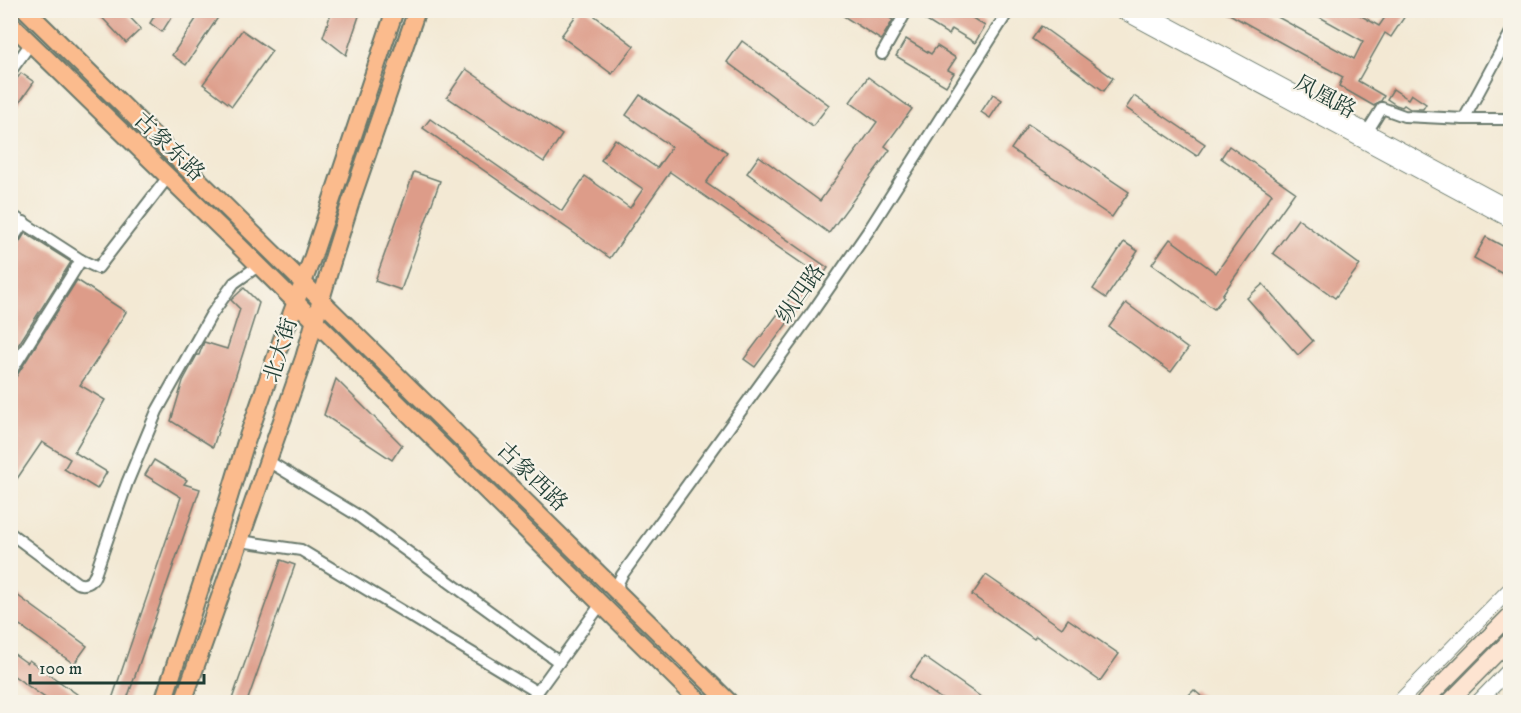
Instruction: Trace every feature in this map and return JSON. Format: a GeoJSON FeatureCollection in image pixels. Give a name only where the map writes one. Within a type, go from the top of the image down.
{"type":"FeatureCollection","features":[{"type":"Feature","properties":{"kind":"main road","name":"古象东路"},"geometry":{"type":"LineString","coordinates":[[26,10],[303,283]]}},
{"type":"Feature","properties":{"kind":"main road","name":"北大街"},"geometry":{"type":"LineString","coordinates":[[163,702],[245,445],[303,283],[395,10]]}},
{"type":"Feature","properties":{"kind":"main road","name":"北大街"},"geometry":{"type":"LineString","coordinates":[[183,702],[304,358],[355,190],[417,10]]}},
{"type":"Feature","properties":{"kind":"main road","name":"古象东路"},"geometry":{"type":"LineString","coordinates":[[10,23],[295,303]]}},
{"type":"Feature","properties":{"kind":"main road","name":"古象西路"},"geometry":{"type":"LineString","coordinates":[[303,283],[729,702]]}},
{"type":"Feature","properties":{"kind":"main road","name":"古象西路"},"geometry":{"type":"LineString","coordinates":[[295,303],[700,702]]}},
{"type":"Feature","properties":{"kind":"main road"},"geometry":{"type":"LineString","coordinates":[[1424,702],[1510,615]]}},
{"type":"Feature","properties":{"kind":"main road"},"geometry":{"type":"LineString","coordinates":[[1449,702],[1510,640]]}},
{"type":"Feature","properties":{"kind":"street"},"geometry":{"type":"LineString","coordinates":[[882,54],[907,10]]}},
{"type":"Feature","properties":{"kind":"street","name":"纵四路"},"geometry":{"type":"LineString","coordinates":[[599,574],[609,575],[618,570],[806,310],[864,226],[1002,10]]}},
{"type":"Feature","properties":{"kind":"street","name":"纵四路"},"geometry":{"type":"LineString","coordinates":[[619,594],[618,583],[622,575],[869,230],[1009,10]]}},
{"type":"Feature","properties":{"kind":"street","name":"凤凰路"},"geometry":{"type":"LineString","coordinates":[[1120,10],[1510,220]]}},
{"type":"Feature","properties":{"kind":"street","name":"凤凰路"},"geometry":{"type":"LineString","coordinates":[[1142,10],[1510,208]]}},
{"type":"Feature","properties":{"kind":"street"},"geometry":{"type":"LineString","coordinates":[[1464,119],[1510,34]]}},
{"type":"Feature","properties":{"kind":"street"},"geometry":{"type":"LineString","coordinates":[[10,72],[31,43]]}},
{"type":"Feature","properties":{"kind":"street"},"geometry":{"type":"LineString","coordinates":[[1367,132],[1382,108],[1404,116],[1510,119]]}},
{"type":"Feature","properties":{"kind":"street"},"geometry":{"type":"LineString","coordinates":[[10,214],[81,260],[98,268],[168,177]]}},
{"type":"Feature","properties":{"kind":"street"},"geometry":{"type":"LineString","coordinates":[[10,243],[24,222]]}},
{"type":"Feature","properties":{"kind":"street"},"geometry":{"type":"LineString","coordinates":[[10,373],[81,260]]}},
{"type":"Feature","properties":{"kind":"street"},"geometry":{"type":"LineString","coordinates":[[10,533],[77,583],[85,585],[92,582],[127,483],[157,411],[212,315],[234,283],[258,266]]}},
{"type":"Feature","properties":{"kind":"street"},"geometry":{"type":"LineString","coordinates":[[268,460],[357,515],[559,662]]}},
{"type":"Feature","properties":{"kind":"street"},"geometry":{"type":"LineString","coordinates":[[240,541],[301,550],[537,692]]}},
{"type":"Feature","properties":{"kind":"street"},"geometry":{"type":"LineString","coordinates":[[1399,702],[1510,589]]}},
{"type":"Feature","properties":{"kind":"street"},"geometry":{"type":"LineString","coordinates":[[530,702],[601,604]]}},
{"type":"Feature","properties":{"kind":"street"},"geometry":{"type":"LineString","coordinates":[[1478,702],[1510,669]]}},
{"type":"Feature","properties":{"kind":"building"},"geometry":{"type":"Polygon","coordinates":[[[95,10],[123,10],[141,29],[126,43],[95,10]]]}},
{"type":"Feature","properties":{"kind":"building"},"geometry":{"type":"Polygon","coordinates":[[[158,10],[176,10],[162,32],[150,23],[158,10]]]}},
{"type":"Feature","properties":{"kind":"building"},"geometry":{"type":"Polygon","coordinates":[[[202,10],[211,10],[219,16],[186,65],[172,55],[202,10]]]}},
{"type":"Feature","properties":{"kind":"building"},"geometry":{"type":"Polygon","coordinates":[[[332,10],[361,10],[346,55],[323,37],[332,10]]]}},
{"type":"Feature","properties":{"kind":"building"},"geometry":{"type":"Polygon","coordinates":[[[580,10],[587,10],[634,46],[612,74],[561,36],[580,10]]]}},
{"type":"Feature","properties":{"kind":"building"},"geometry":{"type":"Polygon","coordinates":[[[834,10],[877,10],[893,20],[881,40],[834,10]]]}},
{"type":"Feature","properties":{"kind":"building"},"geometry":{"type":"Polygon","coordinates":[[[914,10],[960,10],[985,26],[975,43],[952,29],[949,35],[914,13],[914,10]]]}},
{"type":"Feature","properties":{"kind":"building"},"geometry":{"type":"Polygon","coordinates":[[[1222,10],[1265,10],[1354,59],[1363,41],[1307,10],[1351,10],[1379,26],[1390,10],[1409,10],[1391,37],[1385,33],[1358,81],[1384,96],[1374,106],[1339,86],[1343,77],[1222,10]]]}},
{"type":"Feature","properties":{"kind":"building"},"geometry":{"type":"Polygon","coordinates":[[[1041,26],[1113,78],[1104,91],[1032,39],[1041,26]]]}},
{"type":"Feature","properties":{"kind":"building"},"geometry":{"type":"Polygon","coordinates":[[[242,30],[272,51],[232,106],[203,84],[242,30]]]}},
{"type":"Feature","properties":{"kind":"building"},"geometry":{"type":"Polygon","coordinates":[[[906,39],[931,54],[937,46],[956,58],[948,70],[954,73],[946,86],[896,56],[906,39]]]}},
{"type":"Feature","properties":{"kind":"building"},"geometry":{"type":"Polygon","coordinates":[[[742,41],[829,105],[813,126],[727,62],[742,41]]]}},
{"type":"Feature","properties":{"kind":"building"},"geometry":{"type":"Polygon","coordinates":[[[466,69],[562,135],[544,162],[447,97],[466,69]]]}},
{"type":"Feature","properties":{"kind":"building"},"geometry":{"type":"Polygon","coordinates":[[[21,73],[34,82],[10,116],[10,88],[21,73]]]}},
{"type":"Feature","properties":{"kind":"building"},"geometry":{"type":"Polygon","coordinates":[[[868,77],[912,109],[885,146],[890,150],[829,233],[747,173],[759,156],[820,201],[877,122],[850,102],[868,77]]]}},
{"type":"Feature","properties":{"kind":"building"},"geometry":{"type":"Polygon","coordinates":[[[1393,89],[1408,99],[1411,94],[1426,104],[1423,109],[1410,109],[1404,105],[1402,107],[1396,105],[1387,99],[1393,89]]]}},
{"type":"Feature","properties":{"kind":"building"},"geometry":{"type":"Polygon","coordinates":[[[993,94],[1002,100],[990,118],[981,112],[993,94]]]}},
{"type":"Feature","properties":{"kind":"building"},"geometry":{"type":"Polygon","coordinates":[[[640,95],[727,152],[706,183],[828,268],[755,367],[744,359],[811,270],[670,172],[610,258],[423,128],[430,119],[562,211],[585,176],[630,208],[643,189],[601,160],[615,139],[657,168],[672,147],[626,115],[640,95]]]}},
{"type":"Feature","properties":{"kind":"building"},"geometry":{"type":"Polygon","coordinates":[[[1134,96],[1205,144],[1197,156],[1126,108],[1134,96]]]}},
{"type":"Feature","properties":{"kind":"building"},"geometry":{"type":"Polygon","coordinates":[[[1028,124],[1129,192],[1112,217],[1011,149],[1028,124]]]}},
{"type":"Feature","properties":{"kind":"building"},"geometry":{"type":"Polygon","coordinates":[[[1229,146],[1295,192],[1214,309],[1152,264],[1170,239],[1216,273],[1272,194],[1221,158],[1229,146]]]}},
{"type":"Feature","properties":{"kind":"building"},"geometry":{"type":"Polygon","coordinates":[[[414,172],[440,181],[401,290],[375,281],[414,172]]]}},
{"type":"Feature","properties":{"kind":"building"},"geometry":{"type":"Polygon","coordinates":[[[1298,219],[1360,265],[1335,298],[1273,253],[1298,219]]]}},
{"type":"Feature","properties":{"kind":"building"},"geometry":{"type":"Polygon","coordinates":[[[25,233],[71,262],[10,358],[10,250],[16,248],[25,233]]]}},
{"type":"Feature","properties":{"kind":"building"},"geometry":{"type":"Polygon","coordinates":[[[1486,237],[1510,250],[1510,278],[1474,258],[1486,237]]]}},
{"type":"Feature","properties":{"kind":"building"},"geometry":{"type":"Polygon","coordinates":[[[1124,242],[1138,251],[1106,298],[1093,289],[1124,242]]]}},
{"type":"Feature","properties":{"kind":"building"},"geometry":{"type":"Polygon","coordinates":[[[77,280],[126,312],[80,385],[105,400],[74,452],[107,472],[97,489],[64,469],[70,459],[42,442],[10,489],[10,380],[16,377],[77,280]]]}},
{"type":"Feature","properties":{"kind":"building"},"geometry":{"type":"Polygon","coordinates":[[[1263,284],[1313,341],[1298,355],[1247,298],[1263,284]]]}},
{"type":"Feature","properties":{"kind":"building"},"geometry":{"type":"Polygon","coordinates":[[[244,288],[259,303],[213,447],[171,421],[183,381],[204,342],[227,349],[240,309],[231,300],[244,288]]]}},
{"type":"Feature","properties":{"kind":"building"},"geometry":{"type":"Polygon","coordinates":[[[1126,303],[1188,349],[1171,372],[1109,327],[1126,303]]]}},
{"type":"Feature","properties":{"kind":"building"},"geometry":{"type":"Polygon","coordinates":[[[336,379],[402,445],[392,460],[324,415],[336,379]]]}},
{"type":"Feature","properties":{"kind":"building"},"geometry":{"type":"Polygon","coordinates":[[[154,460],[187,480],[184,484],[200,489],[126,702],[111,702],[181,497],[145,475],[154,460]]]}},
{"type":"Feature","properties":{"kind":"building"},"geometry":{"type":"Polygon","coordinates":[[[281,560],[295,565],[247,702],[231,702],[281,560]]]}},
{"type":"Feature","properties":{"kind":"building"},"geometry":{"type":"Polygon","coordinates":[[[986,575],[1062,628],[1068,619],[1119,654],[1100,681],[1036,636],[1034,639],[972,595],[986,575]]]}},
{"type":"Feature","properties":{"kind":"building"},"geometry":{"type":"Polygon","coordinates":[[[10,590],[87,646],[74,664],[10,618],[10,590]]]}},
{"type":"Feature","properties":{"kind":"building"},"geometry":{"type":"Polygon","coordinates":[[[10,651],[27,663],[29,660],[88,702],[51,702],[10,673],[10,651]]]}},
{"type":"Feature","properties":{"kind":"building"},"geometry":{"type":"Polygon","coordinates":[[[924,657],[988,702],[946,702],[910,677],[924,657]]]}},
{"type":"Feature","properties":{"kind":"building"},"geometry":{"type":"Polygon","coordinates":[[[1194,690],[1208,702],[1182,702],[1194,690]]]}}]}
